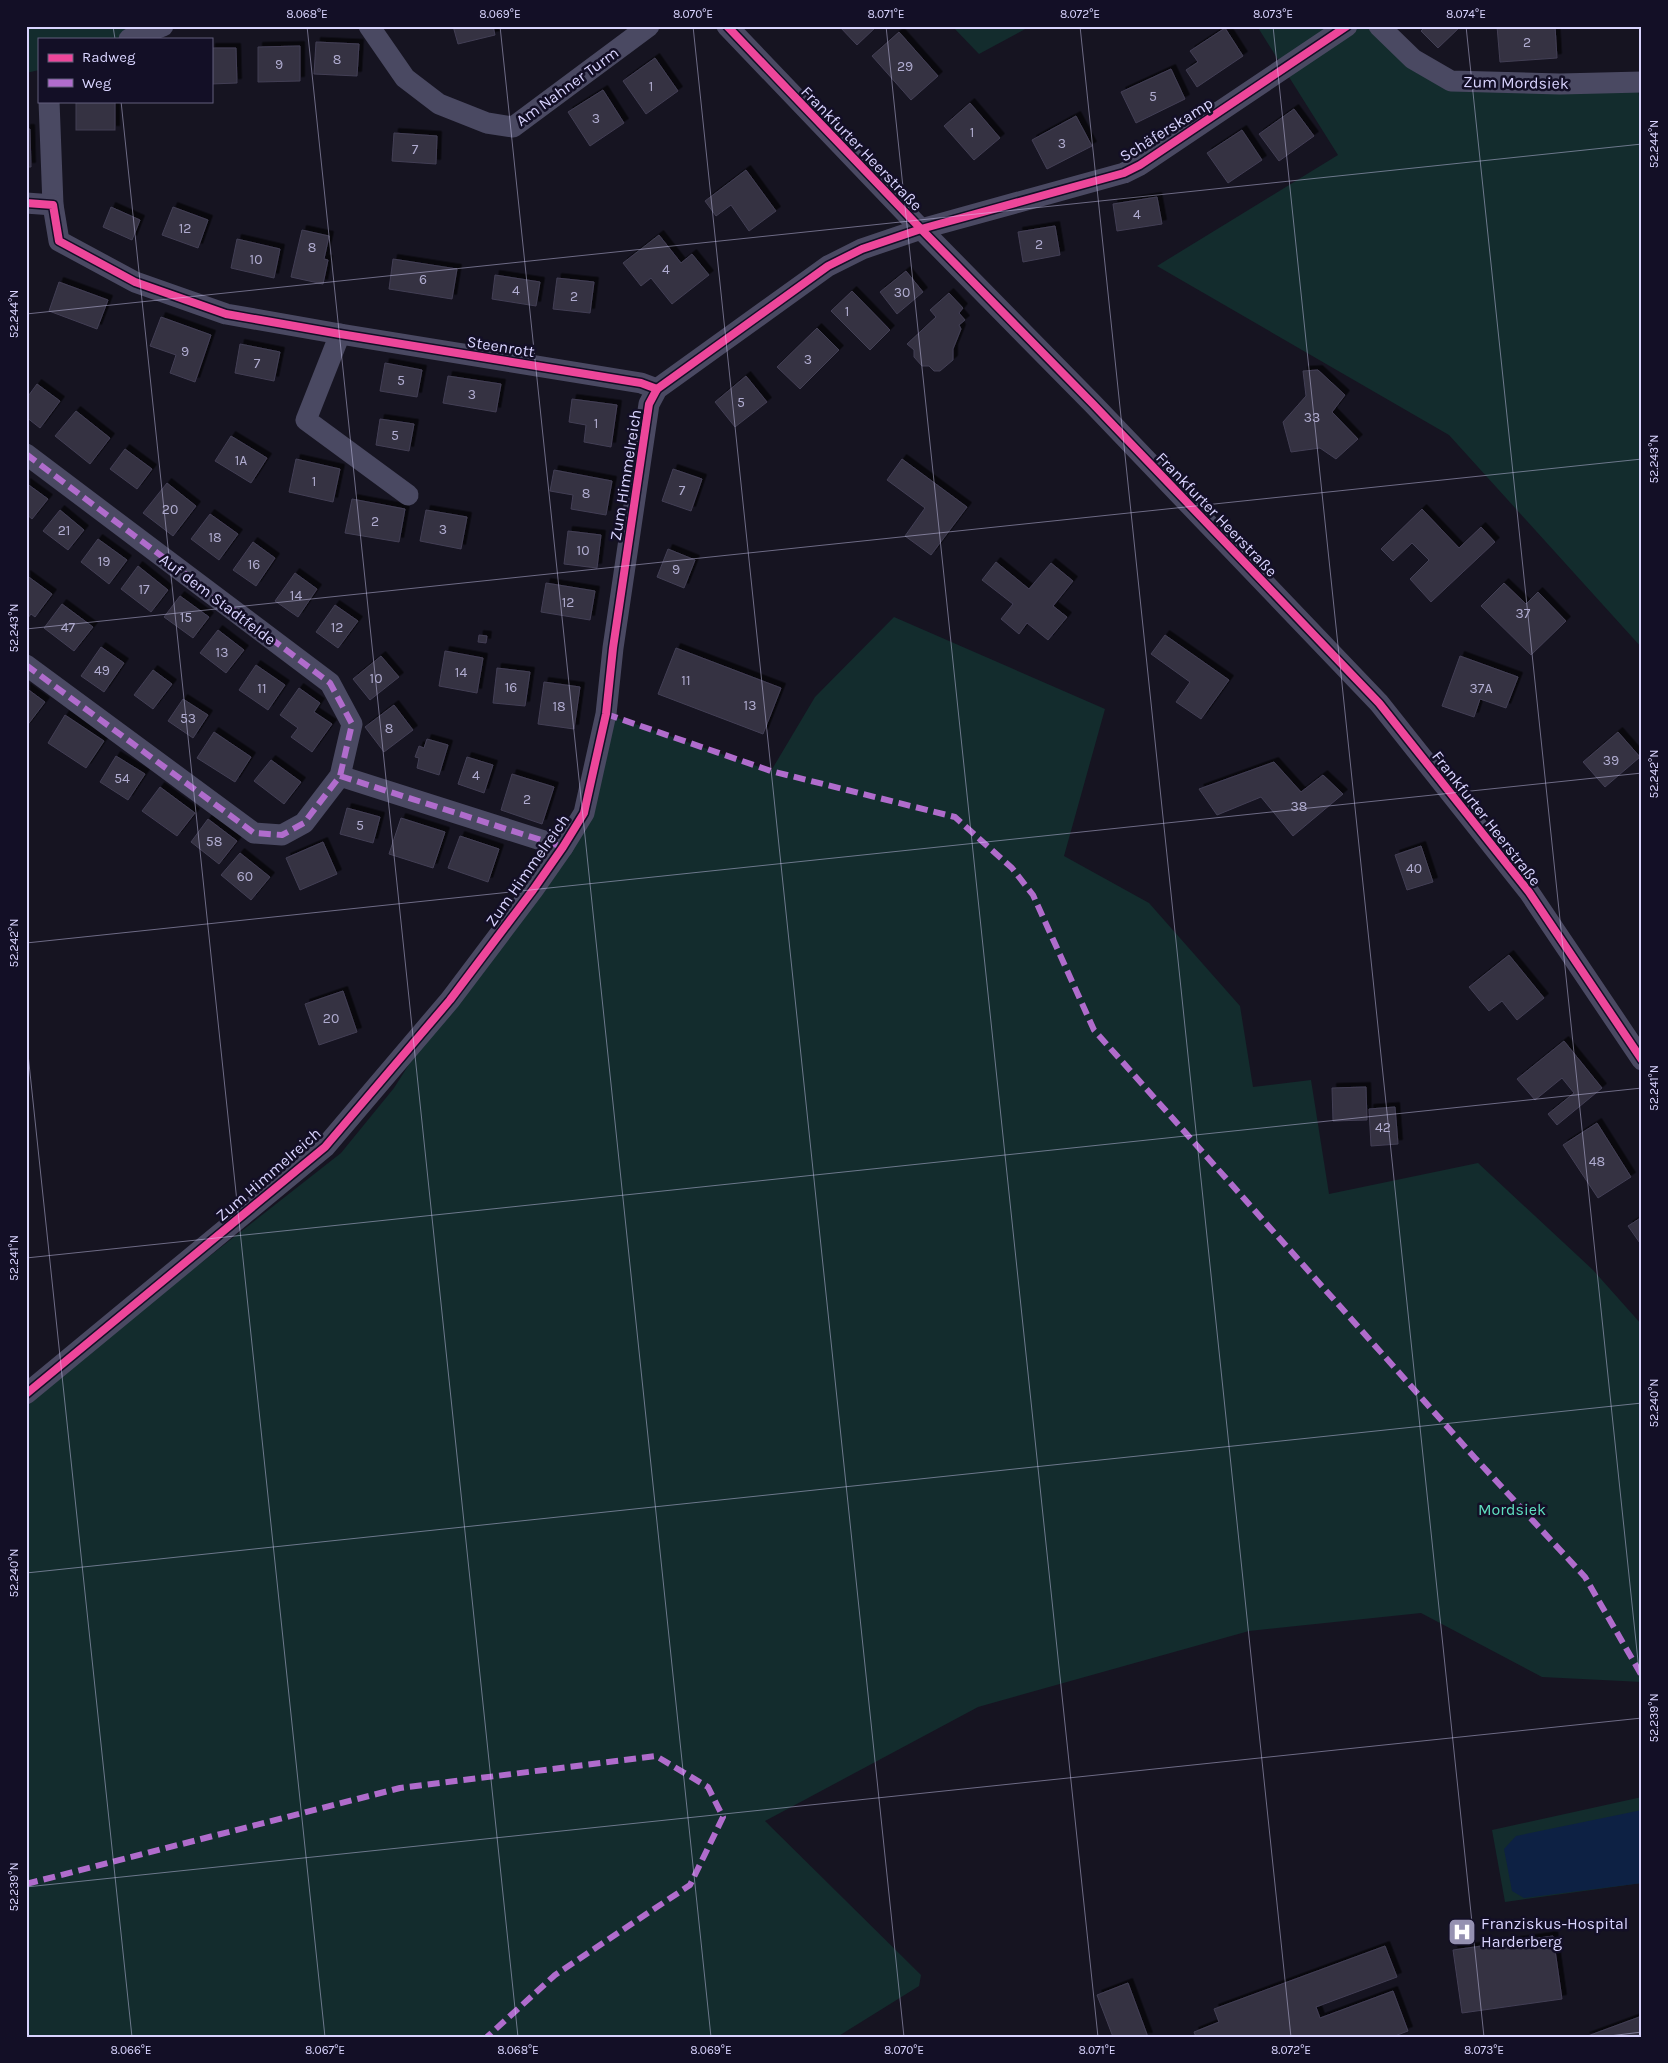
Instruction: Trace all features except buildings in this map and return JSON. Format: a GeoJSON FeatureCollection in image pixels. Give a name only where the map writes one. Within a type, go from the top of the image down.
{"type":"FeatureCollection","features":[{"type":"Feature","properties":{"kind":"street"},"geometry":{"type":"LineString","coordinates":[[132,38],[162,26]]}},
{"type":"Feature","properties":{"kind":"street","name":"Am Nahner Turm"},"geometry":{"type":"LineString","coordinates":[[369,26],[405,78],[440,104],[487,124],[513,127],[649,26]]}},
{"type":"Feature","properties":{"kind":"street","name":"Frankfurter Heerstraße"},"geometry":{"type":"LineString","coordinates":[[727,26],[1379,704],[1528,892],[1642,1060]]}},
{"type":"Feature","properties":{"kind":"street","name":"Schäferskamp"},"geometry":{"type":"LineString","coordinates":[[921,229],[1124,173],[1156,154],[1348,26]]}},
{"type":"Feature","properties":{"kind":"street","name":"Zum Mordsiek"},"geometry":{"type":"LineString","coordinates":[[1379,26],[1413,58],[1451,81],[1560,84],[1642,82]]}},
{"type":"Feature","properties":{"kind":"street"},"geometry":{"type":"LineString","coordinates":[[26,203],[53,205],[49,102]]}},
{"type":"Feature","properties":{"kind":"street","name":"Steenrott"},"geometry":{"type":"LineString","coordinates":[[53,205],[59,241],[136,282],[226,314],[640,383],[657,389]]}},
{"type":"Feature","properties":{"kind":"street"},"geometry":{"type":"LineString","coordinates":[[657,389],[828,266],[862,249],[921,229]]}},
{"type":"Feature","properties":{"kind":"street"},"geometry":{"type":"LineString","coordinates":[[340,334],[306,420],[408,495]]}},
{"type":"Feature","properties":{"kind":"street","name":"Zum Himmelreich"},"geometry":{"type":"LineString","coordinates":[[26,1394],[324,1147],[450,1000],[564,846],[584,813],[606,714],[613,648],[649,404],[657,389]]}},
{"type":"Feature","properties":{"kind":"street","name":"Auf dem Stadtfelde"},"geometry":{"type":"LineString","coordinates":[[26,454],[330,682],[352,724],[340,776],[304,823],[282,835],[254,833],[26,665]]}},
{"type":"Feature","properties":{"kind":"street"},"geometry":{"type":"LineString","coordinates":[[340,776],[564,846]]}},
{"type":"Feature","properties":{"kind":"green space"},"geometry":{"type":"Polygon","coordinates":[[[26,26],[163,26],[132,38],[38,38],[38,70],[26,73],[26,26]]]}},
{"type":"Feature","properties":{"kind":"green space"},"geometry":{"type":"Polygon","coordinates":[[[952,26],[1031,26],[979,54],[952,26]]]}},
{"type":"Feature","properties":{"kind":"green space"},"geometry":{"type":"Polygon","coordinates":[[[1257,26],[1379,26],[1451,81],[1637,82],[1642,118],[1642,648],[1449,435],[1157,266],[1338,155],[1257,26]]]}},
{"type":"Feature","properties":{"kind":"green space","name":"Mordsiek"},"geometry":{"type":"Polygon","coordinates":[[[894,617],[1105,709],[1064,856],[1149,903],[1240,1006],[1253,1087],[1311,1080],[1329,1194],[1478,1163],[1593,1270],[1642,1325],[1642,1682],[1542,1677],[1421,1613],[1249,1631],[978,1707],[765,1821],[921,1975],[919,1986],[837,2037],[26,2037],[26,1407],[99,1343],[341,1153],[394,1088],[450,1000],[564,847],[606,714],[771,771],[815,697],[894,617]]]}},
{"type":"Feature","properties":{"kind":"green space"},"geometry":{"type":"Polygon","coordinates":[[[1642,1797],[1642,1883],[1505,1902],[1492,1830],[1642,1797]]]}},
{"type":"Feature","properties":{"kind":"water"},"geometry":{"type":"Polygon","coordinates":[[[1642,1810],[1642,1883],[1524,1898],[1512,1891],[1504,1849],[1516,1836],[1642,1810]]]}},
{"type":"Feature","properties":{"kind":"marked path"},"geometry":{"type":"LineString","coordinates":[[26,454],[330,683],[352,724],[340,776],[304,823],[282,835],[254,833],[26,665]]}},
{"type":"Feature","properties":{"kind":"marked path"},"geometry":{"type":"LineString","coordinates":[[606,714],[771,771],[955,817],[1012,868],[1033,895],[1094,1030],[1475,1458],[1585,1577],[1642,1676]]}},
{"type":"Feature","properties":{"kind":"marked path"},"geometry":{"type":"LineString","coordinates":[[340,776],[563,847]]}},
{"type":"Feature","properties":{"kind":"marked path"},"geometry":{"type":"LineString","coordinates":[[26,1884],[400,1788],[656,1756],[708,1787],[723,1817],[690,1885],[555,1975],[487,2037]]}},
{"type":"Feature","properties":{"kind":"cycle path"},"geometry":{"type":"LineString","coordinates":[[727,26],[1379,703],[1529,892],[1642,1060]]}},
{"type":"Feature","properties":{"kind":"cycle path"},"geometry":{"type":"LineString","coordinates":[[26,1394],[325,1147],[450,1000],[563,847],[584,813],[606,714],[613,648],[649,404],[657,389],[828,266],[862,249],[921,229],[1124,173],[1140,165],[1347,26]]}},
{"type":"Feature","properties":{"kind":"cycle path"},"geometry":{"type":"LineString","coordinates":[[26,203],[53,205],[59,241],[135,282],[226,314],[641,383],[657,389]]}},
{"type":"Feature","properties":{"kind":"place","name":"Franziskus-Hospital Harderberg"},"geometry":{"type":"Point","coordinates":[1462,1932]}}]}
